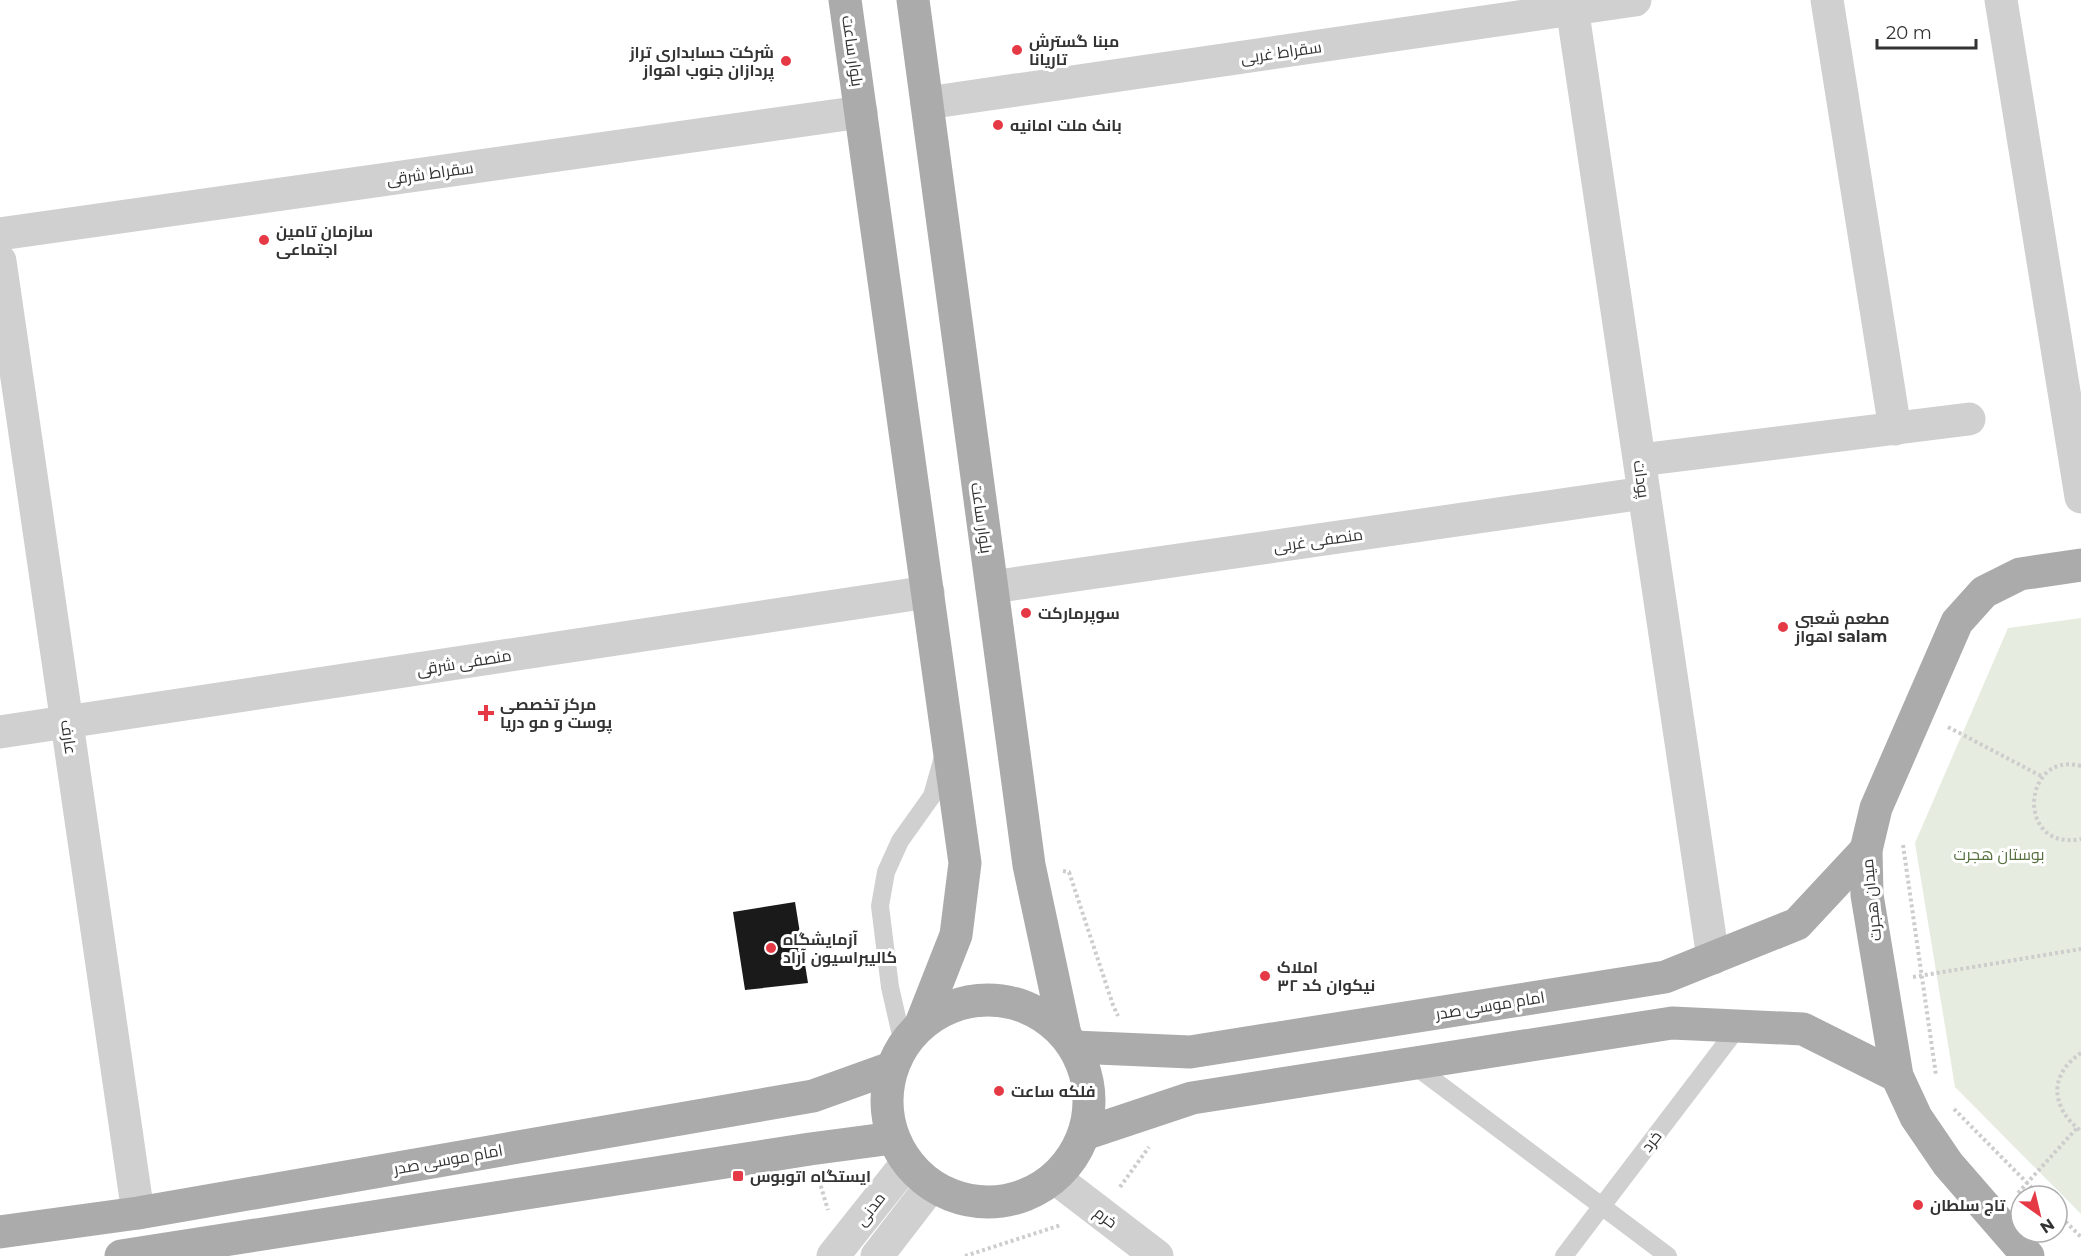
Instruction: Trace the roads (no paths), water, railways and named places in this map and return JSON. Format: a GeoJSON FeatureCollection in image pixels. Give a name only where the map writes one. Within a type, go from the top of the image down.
{"type":"FeatureCollection","features":[{"type":"Feature","properties":{"kind":"main road","name":"بلوار ساعت"},"geometry":{"type":"LineString","coordinates":[[845,0],[965,862],[956,935],[905,1046]]}},
{"type":"Feature","properties":{"kind":"main road","name":"بلوار ساعت"},"geometry":{"type":"LineString","coordinates":[[913,0],[1029,865],[1069,1040]]}},
{"type":"Feature","properties":{"kind":"main road","name":"میدان هجرت"},"geometry":{"type":"LineString","coordinates":[[2028,1256],[1942,1155],[1916,1117],[1897,1076],[1867,895],[1866,850],[1876,808],[1957,622],[1984,592],[2020,574],[2081,565]]}},
{"type":"Feature","properties":{"kind":"main road","name":"امام موسی صدر"},"geometry":{"type":"LineString","coordinates":[[1069,1040],[1190,1052],[1665,977],[1797,924],[1866,850]]}},
{"type":"Feature","properties":{"kind":"main road"},"geometry":{"type":"LineString","coordinates":[[979,999],[1011,1002],[1041,1014],[1069,1040],[1080,1056],[1089,1081],[1090,1108],[1084,1134],[1072,1158],[1054,1178],[1026,1196],[994,1203],[961,1199],[931,1186],[900,1150],[886,1103],[905,1046],[948,1008],[979,999]]}},
{"type":"Feature","properties":{"kind":"main road"},"geometry":{"type":"LineString","coordinates":[[1084,1134],[1192,1098],[1672,1023],[1803,1029],[1897,1076]]}},
{"type":"Feature","properties":{"kind":"main road","name":"امام موسی صدر"},"geometry":{"type":"LineString","coordinates":[[0,1232],[138,1212],[813,1096],[905,1046]]}},
{"type":"Feature","properties":{"kind":"main road"},"geometry":{"type":"LineString","coordinates":[[137,1255],[810,1149],[900,1150]]}},
{"type":"Feature","properties":{"kind":"street","name":"سقراط غربی"},"geometry":{"type":"LineString","coordinates":[[927,103],[1572,5],[1635,0]]}},
{"type":"Feature","properties":{"kind":"street"},"geometry":{"type":"LineString","coordinates":[[1827,0],[1895,429]]}},
{"type":"Feature","properties":{"kind":"street"},"geometry":{"type":"LineString","coordinates":[[2001,0],[2081,497]]}},
{"type":"Feature","properties":{"kind":"street","name":"پودات"},"geometry":{"type":"LineString","coordinates":[[1572,5],[1713,958]]}},
{"type":"Feature","properties":{"kind":"street","name":"سقراط شرقی"},"geometry":{"type":"LineString","coordinates":[[0,234],[861,112]]}},
{"type":"Feature","properties":{"kind":"street","name":"عارف"},"geometry":{"type":"LineString","coordinates":[[0,261],[138,1212],[137,1255]]}},
{"type":"Feature","properties":{"kind":"street"},"geometry":{"type":"LineString","coordinates":[[1640,459],[1969,419]]}},
{"type":"Feature","properties":{"kind":"street","name":"منصفی غربی"},"geometry":{"type":"LineString","coordinates":[[992,587],[1644,493]]}},
{"type":"Feature","properties":{"kind":"street","name":"منصفی شرقی"},"geometry":{"type":"LineString","coordinates":[[0,732],[928,592]]}},
{"type":"Feature","properties":{"kind":"street","name":"مدنی"},"geometry":{"type":"LineString","coordinates":[[833,1256],[900,1150]]}},
{"type":"Feature","properties":{"kind":"street","name":"خرم"},"geometry":{"type":"LineString","coordinates":[[1054,1178],[1157,1256]]}},
{"type":"Feature","properties":{"kind":"street","name":"مدنی"},"geometry":{"type":"LineString","coordinates":[[877,1256],[931,1186]]}},
{"type":"Feature","properties":{"kind":"lane"},"geometry":{"type":"LineString","coordinates":[[905,1046],[890,987],[880,906],[886,872],[900,841],[932,796],[948,741]]}},
{"type":"Feature","properties":{"kind":"lane","name":"خرد"},"geometry":{"type":"LineString","coordinates":[[1564,1256],[1739,1026]]}},
{"type":"Feature","properties":{"kind":"lane"},"geometry":{"type":"LineString","coordinates":[[1411,1063],[1668,1256]]}},
{"type":"Feature","properties":{"kind":"place","name":"مبنا گسترش تاریانا"},"geometry":{"type":"Point","coordinates":[1017,50]}},
{"type":"Feature","properties":{"kind":"place","name":"شرکت حسابداری تراز پردازان جنوب اهواز"},"geometry":{"type":"Point","coordinates":[786,61]}},
{"type":"Feature","properties":{"kind":"place","name":"بانک ملت امانیه"},"geometry":{"type":"Point","coordinates":[998,125]}},
{"type":"Feature","properties":{"kind":"place","name":"سازمان تامین اجتماعی"},"geometry":{"type":"Point","coordinates":[264,240]}},
{"type":"Feature","properties":{"kind":"place","name":"سوپرمارکت"},"geometry":{"type":"Point","coordinates":[1026,613]}},
{"type":"Feature","properties":{"kind":"place","name":"مطعم شعبي اهواز salam"},"geometry":{"type":"Point","coordinates":[1783,627]}},
{"type":"Feature","properties":{"kind":"place","name":"مرکز تخصصی پوست و مو دریا"},"geometry":{"type":"Point","coordinates":[486,713]}},
{"type":"Feature","properties":{"kind":"place","name":"آزمایشگاه کالیبراسیون آراد"},"geometry":{"type":"Point","coordinates":[771,948]}},
{"type":"Feature","properties":{"kind":"place","name":"املاک نیکوان کد ۳۲"},"geometry":{"type":"Point","coordinates":[1265,976]}},
{"type":"Feature","properties":{"kind":"place","name":"فلکه ساعت"},"geometry":{"type":"Point","coordinates":[999,1091]}},
{"type":"Feature","properties":{"kind":"place","name":"ایستگاه اتوبوس"},"geometry":{"type":"Point","coordinates":[738,1176]}},
{"type":"Feature","properties":{"kind":"place","name":"تاج سلطان"},"geometry":{"type":"Point","coordinates":[1918,1205]}},
{"type":"Feature","properties":{"kind":"park label","name":"بوستان هجرت"},"geometry":{"type":"Point","coordinates":[1999,854]}}]}
